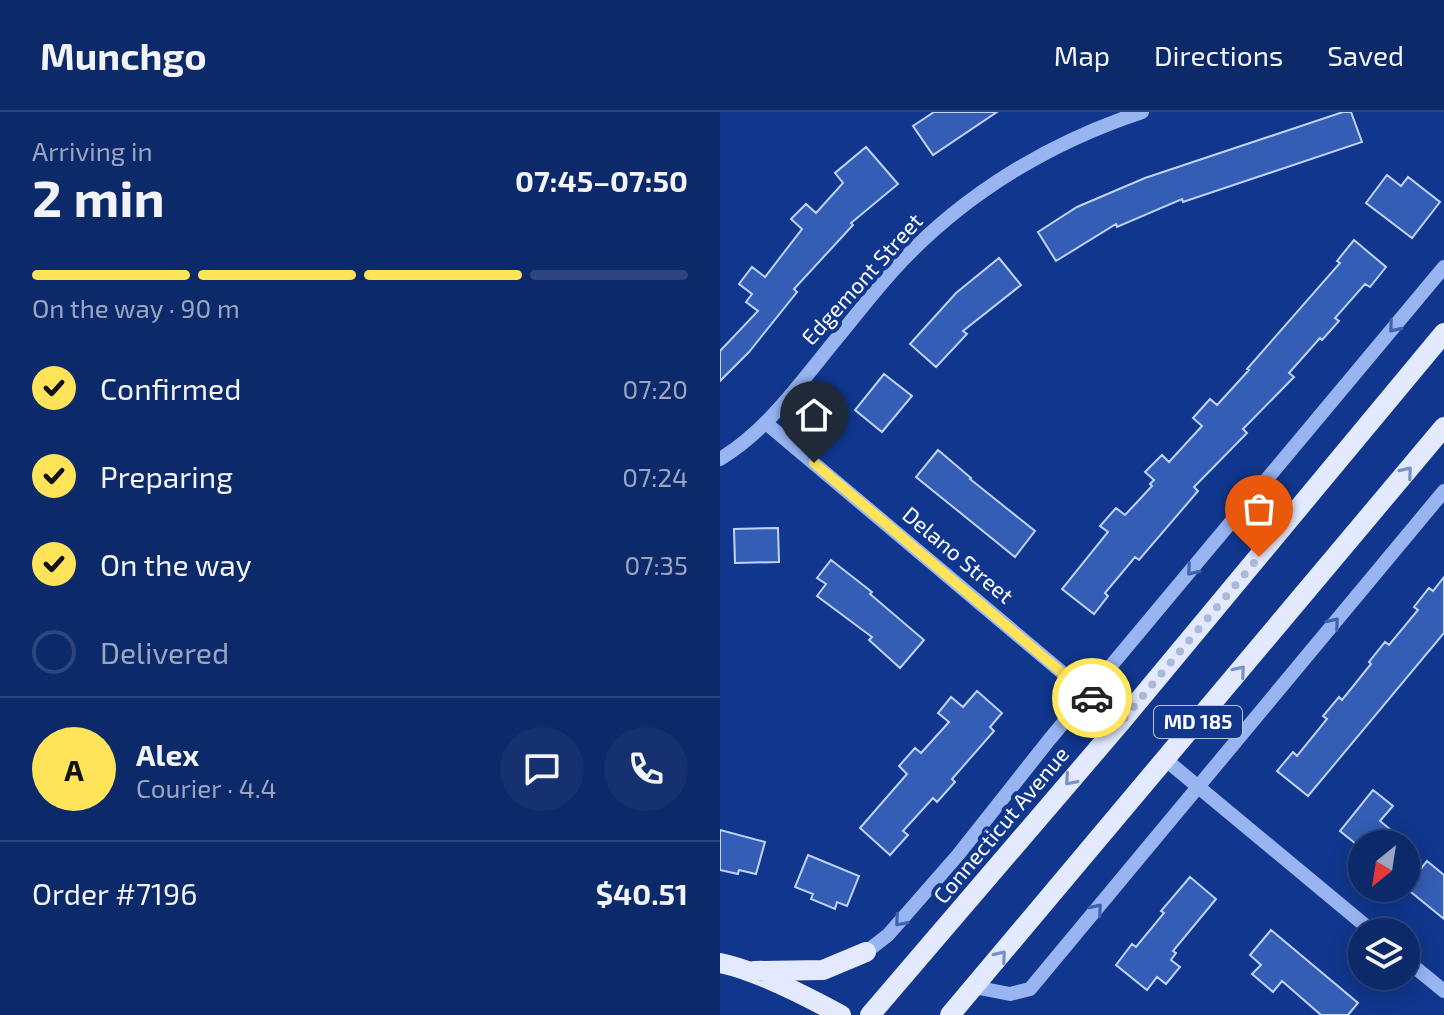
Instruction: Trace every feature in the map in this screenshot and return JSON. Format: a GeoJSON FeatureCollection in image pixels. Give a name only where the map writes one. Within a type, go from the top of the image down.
{"type":"FeatureCollection","features":[{"type":"Feature","properties":{"kind":"main road","name":"Connecticut Avenue"},"geometry":{"type":"LineString","coordinates":[[870,1015],[1121,722],[1444,333]]}},
{"type":"Feature","properties":{"kind":"main road","name":"MD 185"},"geometry":{"type":"LineString","coordinates":[[950,1015],[1444,427]]}},
{"type":"Feature","properties":{"kind":"main road"},"geometry":{"type":"LineString","coordinates":[[745,971],[823,970],[866,952]]}},
{"type":"Feature","properties":{"kind":"main road"},"geometry":{"type":"LineString","coordinates":[[720,963],[816,1001],[841,1015]]}},
{"type":"Feature","properties":{"kind":"street","name":"Edgemont Street"},"geometry":{"type":"LineString","coordinates":[[720,459],[766,423],[900,262],[947,218],[1019,165],[1142,112]]}},
{"type":"Feature","properties":{"kind":"street"},"geometry":{"type":"LineString","coordinates":[[866,952],[888,935],[948,866],[1444,267]]}},
{"type":"Feature","properties":{"kind":"street","name":"Delano Street"},"geometry":{"type":"LineString","coordinates":[[766,423],[1121,722]]}},
{"type":"Feature","properties":{"kind":"street"},"geometry":{"type":"LineString","coordinates":[[974,987],[1010,994],[1030,989],[1444,491]]}},
{"type":"Feature","properties":{"kind":"street"},"geometry":{"type":"LineString","coordinates":[[1166,760],[1356,918]]}},
{"type":"Feature","properties":{"kind":"street"},"geometry":{"type":"LineString","coordinates":[[1420,971],[1444,991]]}},
{"type":"Feature","properties":{"kind":"building"},"geometry":{"type":"Polygon","coordinates":[[[934,112],[997,112],[933,155],[913,126],[934,112]]]}},
{"type":"Feature","properties":{"kind":"building"},"geometry":{"type":"Polygon","coordinates":[[[1343,112],[1351,112],[1362,142],[1183,202],[1182,199],[1117,227],[1116,224],[1056,261],[1038,232],[1077,207],[1145,178],[1343,112]]]}},
{"type":"Feature","properties":{"kind":"building"},"geometry":{"type":"Polygon","coordinates":[[[866,147],[898,184],[851,223],[853,225],[794,289],[797,292],[749,352],[720,381],[720,351],[758,311],[746,302],[752,294],[739,284],[752,267],[765,277],[802,229],[791,219],[806,204],[816,213],[843,183],[835,173],[866,147]]]}},
{"type":"Feature","properties":{"kind":"building"},"geometry":{"type":"Polygon","coordinates":[[[1387,175],[1401,186],[1408,177],[1440,202],[1412,238],[1366,203],[1387,175]]]}},
{"type":"Feature","properties":{"kind":"building"},"geometry":{"type":"Polygon","coordinates":[[[1354,240],[1386,267],[1370,287],[1365,284],[1335,318],[1339,321],[1289,373],[1294,377],[1243,429],[1247,433],[1194,487],[1198,491],[1139,560],[1135,557],[1105,593],[1108,596],[1094,614],[1062,589],[1108,532],[1100,526],[1116,508],[1125,515],[1152,486],[1150,484],[1154,480],[1145,472],[1162,455],[1169,462],[1202,426],[1193,418],[1210,399],[1217,405],[1249,370],[1340,263],[1337,261],[1354,240]]]}},
{"type":"Feature","properties":{"kind":"building"},"geometry":{"type":"Polygon","coordinates":[[[999,258],[1021,285],[963,331],[967,334],[936,367],[910,344],[956,293],[999,258]]]}},
{"type":"Feature","properties":{"kind":"building"},"geometry":{"type":"Polygon","coordinates":[[[884,374],[912,396],[882,432],[855,410],[884,374]]]}},
{"type":"Feature","properties":{"kind":"building"},"geometry":{"type":"Polygon","coordinates":[[[938,450],[1035,531],[1015,557],[916,477],[938,450]]]}},
{"type":"Feature","properties":{"kind":"building"},"geometry":{"type":"Polygon","coordinates":[[[778,528],[779,562],[735,563],[734,529],[778,528]]]}},
{"type":"Feature","properties":{"kind":"building"},"geometry":{"type":"Polygon","coordinates":[[[831,560],[872,592],[870,594],[924,640],[900,668],[869,640],[872,637],[817,596],[826,584],[817,578],[831,560]]]}},
{"type":"Feature","properties":{"kind":"building"},"geometry":{"type":"Polygon","coordinates":[[[1444,577],[1444,633],[1308,796],[1277,771],[1293,752],[1297,756],[1327,719],[1323,716],[1339,697],[1342,700],[1385,642],[1389,645],[1418,610],[1414,607],[1429,588],[1433,591],[1444,577]]]}},
{"type":"Feature","properties":{"kind":"building"},"geometry":{"type":"Polygon","coordinates":[[[977,691],[1002,713],[990,727],[994,731],[952,779],[955,782],[937,802],[933,798],[903,831],[908,835],[890,855],[860,828],[907,774],[899,766],[915,748],[921,753],[949,722],[938,713],[951,697],[963,707],[977,691]]]}},
{"type":"Feature","properties":{"kind":"building"},"geometry":{"type":"Polygon","coordinates":[[[1373,790],[1393,806],[1380,821],[1391,830],[1348,830],[1348,838],[1340,831],[1373,790]]]}},
{"type":"Feature","properties":{"kind":"building"},"geometry":{"type":"Polygon","coordinates":[[[720,830],[765,842],[756,874],[720,870],[720,830]]]}},
{"type":"Feature","properties":{"kind":"building"},"geometry":{"type":"Polygon","coordinates":[[[808,855],[859,876],[847,906],[837,902],[835,909],[811,899],[813,894],[795,887],[808,855]]]}},
{"type":"Feature","properties":{"kind":"building"},"geometry":{"type":"Polygon","coordinates":[[[1427,861],[1444,875],[1444,919],[1420,899],[1420,870],[1427,861]]]}},
{"type":"Feature","properties":{"kind":"building"},"geometry":{"type":"Polygon","coordinates":[[[1190,877],[1216,899],[1173,951],[1176,953],[1171,960],[1180,967],[1166,984],[1157,977],[1147,990],[1116,965],[1132,944],[1136,947],[1190,877]]]}},
{"type":"Feature","properties":{"kind":"building"},"geometry":{"type":"Polygon","coordinates":[[[1271,930],[1358,1003],[1348,1015],[1321,1015],[1282,981],[1273,992],[1252,974],[1261,965],[1250,955],[1271,930]]]}},
{"type":"Feature","properties":{"kind":"way so far"},"geometry":{"type":"LineString","coordinates":[[1092,698],[1121,722],[1259,557]]}},
{"type":"Feature","properties":{"kind":"route"},"geometry":{"type":"LineString","coordinates":[[814,463],[1092,698]]}}]}
